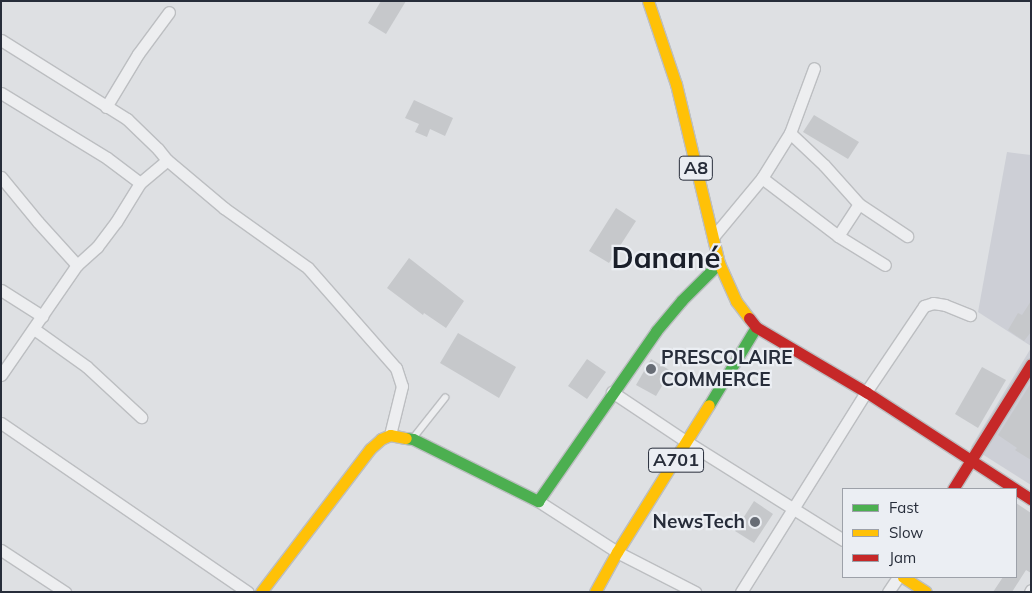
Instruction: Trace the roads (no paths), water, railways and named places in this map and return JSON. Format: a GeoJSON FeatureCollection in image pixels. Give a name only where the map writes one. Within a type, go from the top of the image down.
{"type":"FeatureCollection","features":[{"type":"Feature","properties":{"kind":"main road","name":"A8"},"geometry":{"type":"LineString","coordinates":[[648,1],[676,84],[718,263],[736,301],[756,327],[866,392],[1014,488]]}},
{"type":"Feature","properties":{"kind":"main road"},"geometry":{"type":"LineString","coordinates":[[261,592],[356,465],[381,439],[390,435],[413,439],[538,501],[612,392],[682,300],[718,263]]}},
{"type":"Feature","properties":{"kind":"main road","name":"A701"},"geometry":{"type":"LineString","coordinates":[[595,592],[617,552],[687,442],[756,327]]}},
{"type":"Feature","properties":{"kind":"main road"},"geometry":{"type":"LineString","coordinates":[[954,488],[1031,364]]}},
{"type":"Feature","properties":{"kind":"main road","name":"A8"},"geometry":{"type":"LineString","coordinates":[[1017,490],[1031,499]]}},
{"type":"Feature","properties":{"kind":"main road"},"geometry":{"type":"LineString","coordinates":[[905,578],[926,592]]}},
{"type":"Feature","properties":{"kind":"street"},"geometry":{"type":"LineString","coordinates":[[106,107],[138,54],[169,12]]}},
{"type":"Feature","properties":{"kind":"street"},"geometry":{"type":"LineString","coordinates":[[1,40],[127,119],[167,160],[224,208],[308,268],[396,368],[402,386],[390,435]]}},
{"type":"Feature","properties":{"kind":"street"},"geometry":{"type":"LineString","coordinates":[[713,237],[762,178],[790,133],[814,68]]}},
{"type":"Feature","properties":{"kind":"street"},"geometry":{"type":"LineString","coordinates":[[1,93],[108,158],[140,183]]}},
{"type":"Feature","properties":{"kind":"street"},"geometry":{"type":"LineString","coordinates":[[790,133],[824,165],[859,204],[907,236]]}},
{"type":"Feature","properties":{"kind":"street"},"geometry":{"type":"LineString","coordinates":[[1,375],[77,264],[97,248],[116,222],[140,183],[167,160]]}},
{"type":"Feature","properties":{"kind":"street"},"geometry":{"type":"LineString","coordinates":[[1,177],[38,222],[77,264]]}},
{"type":"Feature","properties":{"kind":"street"},"geometry":{"type":"LineString","coordinates":[[762,178],[838,236],[885,264]]}},
{"type":"Feature","properties":{"kind":"street"},"geometry":{"type":"LineString","coordinates":[[838,236],[859,204]]}},
{"type":"Feature","properties":{"kind":"street"},"geometry":{"type":"LineString","coordinates":[[1,290],[42,316]]}},
{"type":"Feature","properties":{"kind":"street"},"geometry":{"type":"LineString","coordinates":[[741,592],[866,392],[924,306],[933,303],[945,304],[970,316]]}},
{"type":"Feature","properties":{"kind":"street"},"geometry":{"type":"LineString","coordinates":[[34,329],[86,368],[142,417]]}},
{"type":"Feature","properties":{"kind":"street"},"geometry":{"type":"LineString","coordinates":[[612,392],[687,442],[842,539]]}},
{"type":"Feature","properties":{"kind":"street"},"geometry":{"type":"LineString","coordinates":[[1,423],[248,592]]}},
{"type":"Feature","properties":{"kind":"street"},"geometry":{"type":"LineString","coordinates":[[538,501],[617,552],[695,592]]}},
{"type":"Feature","properties":{"kind":"street"},"geometry":{"type":"LineString","coordinates":[[1,550],[65,592]]}},
{"type":"Feature","properties":{"kind":"street"},"geometry":{"type":"LineString","coordinates":[[888,592],[897,578]]}},
{"type":"Feature","properties":{"kind":"lane"},"geometry":{"type":"LineString","coordinates":[[413,439],[445,398]]}},
{"type":"Feature","properties":{"kind":"place","name":"PRESCOLAIRE COMMERCE"},"geometry":{"type":"Point","coordinates":[651,369]}},
{"type":"Feature","properties":{"kind":"place","name":"NewsTech"},"geometry":{"type":"Point","coordinates":[755,522]}},
{"type":"Feature","properties":{"kind":"district","name":"Danané"},"geometry":{"type":"Point","coordinates":[666,258]}}]}
